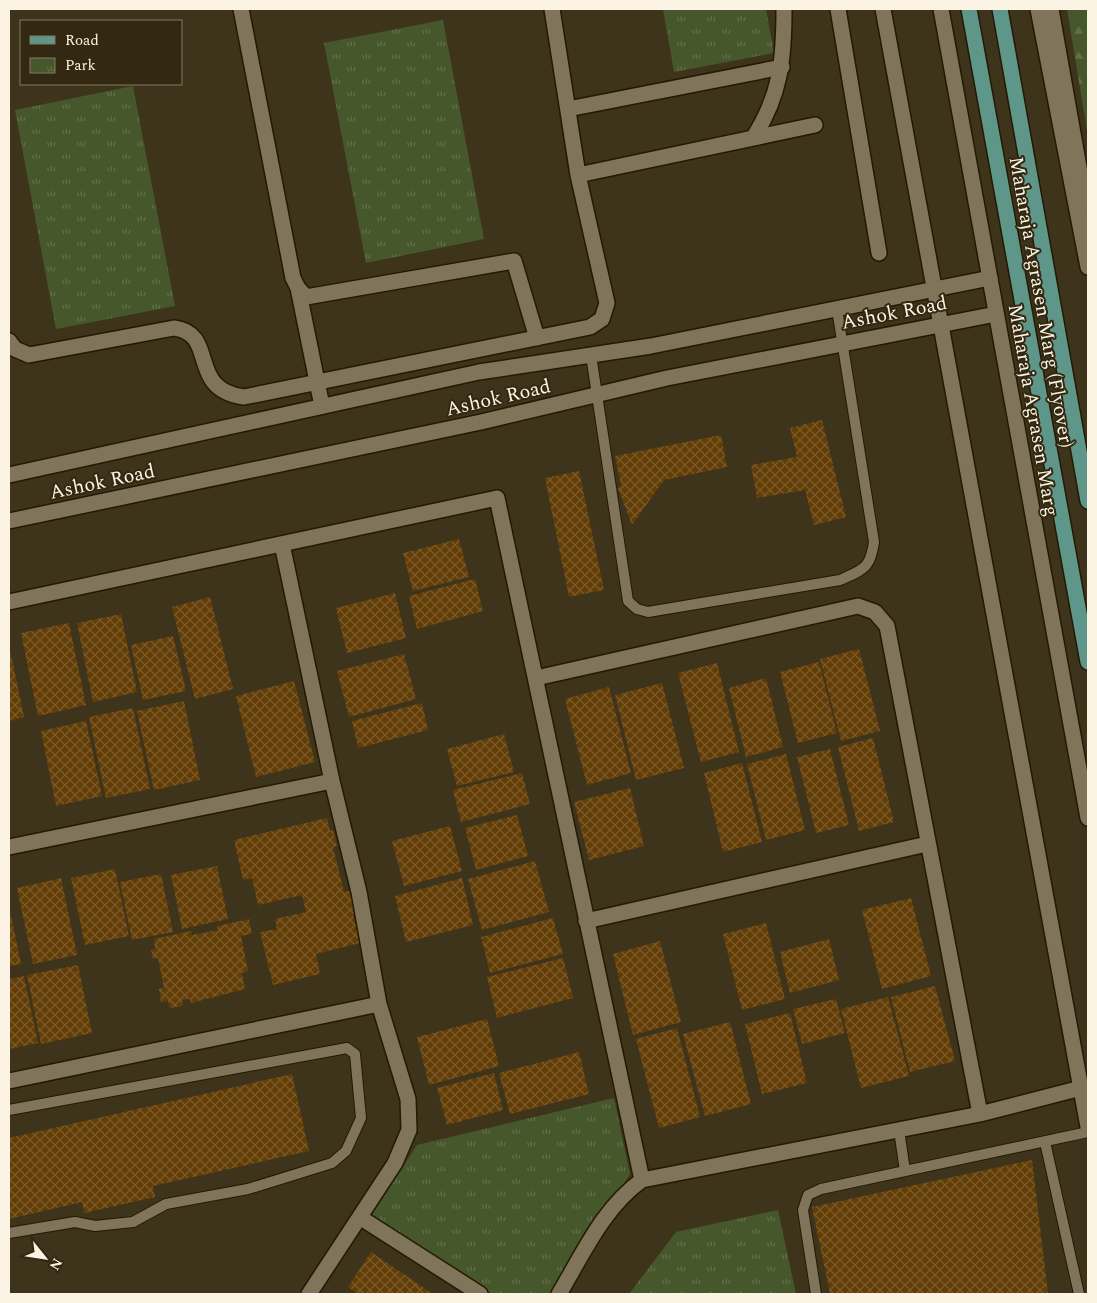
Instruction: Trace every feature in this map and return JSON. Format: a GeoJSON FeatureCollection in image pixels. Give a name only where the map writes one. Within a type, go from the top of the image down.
{"type":"FeatureCollection","features":[{"type":"Feature","properties":{"kind":"main road","name":"Maharaja Agrasen Marg (Flyover)"},"geometry":{"type":"LineString","coordinates":[[969,9],[1088,662]]}},
{"type":"Feature","properties":{"kind":"main road","name":"Maharaja Agrasen Marg (Flyover)"},"geometry":{"type":"LineString","coordinates":[[1000,9],[1088,501]]}},
{"type":"Feature","properties":{"kind":"street"},"geometry":{"type":"LineString","coordinates":[[241,9],[293,278],[298,288],[306,297],[514,261],[537,338]]}},
{"type":"Feature","properties":{"kind":"street"},"geometry":{"type":"LineString","coordinates":[[9,341],[16,349],[29,355],[174,328],[186,329],[197,338],[208,376],[217,388],[229,395],[244,397],[590,328],[602,319],[607,303],[578,175],[552,9]]}},
{"type":"Feature","properties":{"kind":"street"},"geometry":{"type":"LineString","coordinates":[[753,138],[766,119],[775,96],[782,67],[784,9]]}},
{"type":"Feature","properties":{"kind":"street"},"geometry":{"type":"LineString","coordinates":[[838,9],[879,253]]}},
{"type":"Feature","properties":{"kind":"street"},"geometry":{"type":"LineString","coordinates":[[884,9],[1088,1127]]}},
{"type":"Feature","properties":{"kind":"street","name":"Maharaja Agrasen Marg"},"geometry":{"type":"LineString","coordinates":[[941,9],[1088,818]]}},
{"type":"Feature","properties":{"kind":"street"},"geometry":{"type":"LineString","coordinates":[[1038,9],[1088,267]]}},
{"type":"Feature","properties":{"kind":"street"},"geometry":{"type":"LineString","coordinates":[[1050,9],[1088,218]]}},
{"type":"Feature","properties":{"kind":"street"},"geometry":{"type":"LineString","coordinates":[[568,109],[782,67]]}},
{"type":"Feature","properties":{"kind":"street"},"geometry":{"type":"LineString","coordinates":[[578,175],[815,125]]}},
{"type":"Feature","properties":{"kind":"street","name":"Ashok Road"},"geometry":{"type":"LineString","coordinates":[[9,475],[479,372],[651,346],[990,278]]}},
{"type":"Feature","properties":{"kind":"street"},"geometry":{"type":"LineString","coordinates":[[298,288],[322,406]]}},
{"type":"Feature","properties":{"kind":"street","name":"Ashok Road"},"geometry":{"type":"LineString","coordinates":[[9,521],[472,424],[667,378],[940,323],[996,314]]}},
{"type":"Feature","properties":{"kind":"street"},"geometry":{"type":"LineString","coordinates":[[9,602],[497,498],[642,1180]]}},
{"type":"Feature","properties":{"kind":"street"},"geometry":{"type":"LineString","coordinates":[[282,544],[332,780],[359,892],[379,1004],[408,1099],[409,1130],[395,1163],[361,1218],[309,1294]]}},
{"type":"Feature","properties":{"kind":"street"},"geometry":{"type":"LineString","coordinates":[[536,678],[858,606],[875,612],[887,626],[927,844],[980,1114]]}},
{"type":"Feature","properties":{"kind":"street"},"geometry":{"type":"LineString","coordinates":[[9,847],[332,780]]}},
{"type":"Feature","properties":{"kind":"street"},"geometry":{"type":"LineString","coordinates":[[586,920],[927,844]]}},
{"type":"Feature","properties":{"kind":"street"},"geometry":{"type":"LineString","coordinates":[[9,1081],[379,1004]]}},
{"type":"Feature","properties":{"kind":"street"},"geometry":{"type":"LineString","coordinates":[[559,1294],[610,1209],[626,1192],[642,1180],[980,1114],[1081,1088]]}},
{"type":"Feature","properties":{"kind":"street"},"geometry":{"type":"LineString","coordinates":[[361,1218],[480,1294]]}},
{"type":"Feature","properties":{"kind":"lane"},"geometry":{"type":"LineString","coordinates":[[591,355],[628,600],[637,609],[648,612],[840,580],[860,571],[871,560],[874,542],[837,310]]}},
{"type":"Feature","properties":{"kind":"lane"},"geometry":{"type":"LineString","coordinates":[[9,1110],[347,1048],[355,1054],[361,1118],[346,1151],[332,1163],[248,1189],[166,1204],[134,1222],[95,1226],[75,1222],[9,1233]]}},
{"type":"Feature","properties":{"kind":"lane"},"geometry":{"type":"LineString","coordinates":[[899,1130],[905,1171]]}},
{"type":"Feature","properties":{"kind":"lane"},"geometry":{"type":"LineString","coordinates":[[816,1294],[803,1210],[808,1195],[821,1190],[905,1171],[1088,1132]]}},
{"type":"Feature","properties":{"kind":"lane"},"geometry":{"type":"LineString","coordinates":[[1045,1142],[1079,1294]]}},
{"type":"Feature","properties":{"kind":"green space"},"geometry":{"type":"Polygon","coordinates":[[[663,9],[766,9],[774,53],[674,72],[663,9]]]}},
{"type":"Feature","properties":{"kind":"green space"},"geometry":{"type":"Polygon","coordinates":[[[1067,9],[1088,9],[1088,137],[1067,9]]]}},
{"type":"Feature","properties":{"kind":"green space"},"geometry":{"type":"Polygon","coordinates":[[[443,20],[484,239],[366,263],[324,43],[443,20]]]}},
{"type":"Feature","properties":{"kind":"green space"},"geometry":{"type":"Polygon","coordinates":[[[133,86],[175,306],[56,329],[15,110],[133,86]]]}},
{"type":"Feature","properties":{"kind":"green space"},"geometry":{"type":"Polygon","coordinates":[[[614,1098],[630,1174],[555,1294],[492,1294],[371,1216],[417,1145],[614,1098]]]}},
{"type":"Feature","properties":{"kind":"green space"},"geometry":{"type":"Polygon","coordinates":[[[778,1210],[796,1294],[629,1294],[676,1232],[778,1210]]]}},
{"type":"Feature","properties":{"kind":"building"},"geometry":{"type":"Polygon","coordinates":[[[822,420],[846,517],[814,525],[805,490],[757,498],[751,465],[797,457],[790,428],[822,420]]]}},
{"type":"Feature","properties":{"kind":"building"},"geometry":{"type":"Polygon","coordinates":[[[721,435],[727,467],[664,480],[632,525],[618,488],[621,485],[615,456],[721,435]]]}},
{"type":"Feature","properties":{"kind":"building"},"geometry":{"type":"Polygon","coordinates":[[[579,471],[604,590],[569,597],[545,478],[579,471]]]}},
{"type":"Feature","properties":{"kind":"building"},"geometry":{"type":"Polygon","coordinates":[[[459,539],[469,577],[413,591],[403,553],[459,539]]]}},
{"type":"Feature","properties":{"kind":"building"},"geometry":{"type":"Polygon","coordinates":[[[475,579],[483,611],[417,629],[409,596],[475,579]]]}},
{"type":"Feature","properties":{"kind":"building"},"geometry":{"type":"Polygon","coordinates":[[[395,593],[406,638],[347,653],[336,608],[395,593]]]}},
{"type":"Feature","properties":{"kind":"building"},"geometry":{"type":"Polygon","coordinates":[[[210,597],[233,689],[195,699],[172,607],[210,597]]]}},
{"type":"Feature","properties":{"kind":"building"},"geometry":{"type":"Polygon","coordinates":[[[121,614],[137,692],[93,702],[77,623],[121,614]]]}},
{"type":"Feature","properties":{"kind":"building"},"geometry":{"type":"Polygon","coordinates":[[[69,623],[86,705],[38,716],[21,633],[69,623]]]}},
{"type":"Feature","properties":{"kind":"building"},"geometry":{"type":"Polygon","coordinates":[[[173,636],[186,691],[143,700],[131,645],[173,636]]]}},
{"type":"Feature","properties":{"kind":"building"},"geometry":{"type":"Polygon","coordinates":[[[9,645],[24,717],[9,721],[9,645]]]}},
{"type":"Feature","properties":{"kind":"building"},"geometry":{"type":"Polygon","coordinates":[[[859,649],[880,731],[841,741],[820,659],[859,649]]]}},
{"type":"Feature","properties":{"kind":"building"},"geometry":{"type":"Polygon","coordinates":[[[404,654],[416,699],[349,717],[337,671],[404,654]]]}},
{"type":"Feature","properties":{"kind":"building"},"geometry":{"type":"Polygon","coordinates":[[[819,662],[837,733],[798,743],[780,672],[819,662]]]}},
{"type":"Feature","properties":{"kind":"building"},"geometry":{"type":"Polygon","coordinates":[[[717,663],[739,752],[701,762],[678,673],[717,663]]]}},
{"type":"Feature","properties":{"kind":"building"},"geometry":{"type":"Polygon","coordinates":[[[766,678],[783,747],[746,757],[729,688],[766,678]]]}},
{"type":"Feature","properties":{"kind":"building"},"geometry":{"type":"Polygon","coordinates":[[[294,681],[315,762],[256,777],[236,696],[294,681]]]}},
{"type":"Feature","properties":{"kind":"building"},"geometry":{"type":"Polygon","coordinates":[[[662,683],[684,768],[636,780],[615,695],[662,683]]]}},
{"type":"Feature","properties":{"kind":"building"},"geometry":{"type":"Polygon","coordinates":[[[609,687],[631,773],[587,785],[565,699],[609,687]]]}},
{"type":"Feature","properties":{"kind":"building"},"geometry":{"type":"Polygon","coordinates":[[[184,701],[200,780],[154,790],[137,711],[184,701]]]}},
{"type":"Feature","properties":{"kind":"building"},"geometry":{"type":"Polygon","coordinates":[[[422,703],[428,730],[358,748],[352,721],[422,703]]]}},
{"type":"Feature","properties":{"kind":"building"},"geometry":{"type":"Polygon","coordinates":[[[133,708],[150,789],[106,798],[89,717],[133,708]]]}},
{"type":"Feature","properties":{"kind":"building"},"geometry":{"type":"Polygon","coordinates":[[[86,721],[102,796],[56,806],[41,731],[86,721]]]}},
{"type":"Feature","properties":{"kind":"building"},"geometry":{"type":"Polygon","coordinates":[[[504,734],[514,772],[457,786],[447,749],[504,734]]]}},
{"type":"Feature","properties":{"kind":"building"},"geometry":{"type":"Polygon","coordinates":[[[873,738],[894,822],[859,831],[838,747],[873,738]]]}},
{"type":"Feature","properties":{"kind":"building"},"geometry":{"type":"Polygon","coordinates":[[[830,749],[849,825],[816,833],[797,757],[830,749]]]}},
{"type":"Feature","properties":{"kind":"building"},"geometry":{"type":"Polygon","coordinates":[[[786,754],[805,830],[766,840],[747,764],[786,754]]]}},
{"type":"Feature","properties":{"kind":"building"},"geometry":{"type":"Polygon","coordinates":[[[742,763],[762,842],[723,852],[704,773],[742,763]]]}},
{"type":"Feature","properties":{"kind":"building"},"geometry":{"type":"Polygon","coordinates":[[[522,773],[530,804],[461,822],[453,790],[522,773]]]}},
{"type":"Feature","properties":{"kind":"building"},"geometry":{"type":"Polygon","coordinates":[[[630,788],[644,846],[589,860],[574,802],[630,788]]]}},
{"type":"Feature","properties":{"kind":"building"},"geometry":{"type":"Polygon","coordinates":[[[517,815],[528,856],[476,870],[465,828],[517,815]]]}},
{"type":"Feature","properties":{"kind":"building"},"geometry":{"type":"Polygon","coordinates":[[[327,818],[330,831],[333,830],[337,846],[333,847],[344,892],[355,890],[360,913],[353,915],[360,943],[316,954],[320,974],[273,985],[260,932],[277,929],[275,919],[306,912],[302,895],[258,905],[252,878],[243,880],[234,840],[327,818]]]}},
{"type":"Feature","properties":{"kind":"building"},"geometry":{"type":"Polygon","coordinates":[[[450,826],[462,871],[404,886],[392,841],[450,826]]]}},
{"type":"Feature","properties":{"kind":"building"},"geometry":{"type":"Polygon","coordinates":[[[535,861],[549,912],[482,930],[468,879],[535,861]]]}},
{"type":"Feature","properties":{"kind":"building"},"geometry":{"type":"Polygon","coordinates":[[[217,866],[228,919],[182,929],[171,875],[217,866]]]}},
{"type":"Feature","properties":{"kind":"building"},"geometry":{"type":"Polygon","coordinates":[[[115,869],[129,936],[85,945],[71,878],[115,869]]]}},
{"type":"Feature","properties":{"kind":"building"},"geometry":{"type":"Polygon","coordinates":[[[161,874],[173,932],[132,940],[120,882],[161,874]]]}},
{"type":"Feature","properties":{"kind":"building"},"geometry":{"type":"Polygon","coordinates":[[[61,878],[77,955],[33,964],[17,888],[61,878]]]}},
{"type":"Feature","properties":{"kind":"building"},"geometry":{"type":"Polygon","coordinates":[[[462,878],[473,925],[406,942],[395,896],[462,878]]]}},
{"type":"Feature","properties":{"kind":"building"},"geometry":{"type":"Polygon","coordinates":[[[911,898],[931,976],[882,989],[862,910],[911,898]]]}},
{"type":"Feature","properties":{"kind":"building"},"geometry":{"type":"Polygon","coordinates":[[[9,906],[21,964],[9,966],[9,906]]]}},
{"type":"Feature","properties":{"kind":"building"},"geometry":{"type":"Polygon","coordinates":[[[553,918],[563,954],[490,973],[481,937],[553,918]]]}},
{"type":"Feature","properties":{"kind":"building"},"geometry":{"type":"Polygon","coordinates":[[[249,919],[252,934],[241,936],[248,971],[242,973],[245,989],[191,1003],[190,999],[182,1000],[183,1006],[170,1008],[168,1001],[161,1002],[159,989],[164,988],[158,958],[153,959],[151,950],[155,949],[154,939],[191,931],[192,935],[218,930],[217,926],[249,919]]]}},
{"type":"Feature","properties":{"kind":"building"},"geometry":{"type":"Polygon","coordinates":[[[766,923],[785,999],[742,1010],[723,934],[766,923]]]}},
{"type":"Feature","properties":{"kind":"building"},"geometry":{"type":"Polygon","coordinates":[[[829,939],[839,980],[790,993],[780,952],[829,939]]]}},
{"type":"Feature","properties":{"kind":"building"},"geometry":{"type":"Polygon","coordinates":[[[660,941],[681,1022],[633,1035],[613,954],[660,941]]]}},
{"type":"Feature","properties":{"kind":"building"},"geometry":{"type":"Polygon","coordinates":[[[563,958],[573,998],[497,1018],[487,977],[563,958]]]}},
{"type":"Feature","properties":{"kind":"building"},"geometry":{"type":"Polygon","coordinates":[[[78,965],[92,1033],[41,1044],[27,975],[78,965]]]}},
{"type":"Feature","properties":{"kind":"building"},"geometry":{"type":"Polygon","coordinates":[[[24,976],[38,1043],[9,1049],[9,979],[24,976]]]}},
{"type":"Feature","properties":{"kind":"building"},"geometry":{"type":"Polygon","coordinates":[[[935,986],[955,1061],[910,1072],[891,997],[935,986]]]}},
{"type":"Feature","properties":{"kind":"building"},"geometry":{"type":"Polygon","coordinates":[[[888,997],[909,1076],[861,1088],[841,1009],[888,997]]]}},
{"type":"Feature","properties":{"kind":"building"},"geometry":{"type":"Polygon","coordinates":[[[836,999],[845,1033],[802,1044],[793,1009],[836,999]]]}},
{"type":"Feature","properties":{"kind":"building"},"geometry":{"type":"Polygon","coordinates":[[[790,1013],[807,1083],[762,1094],[745,1024],[790,1013]]]}},
{"type":"Feature","properties":{"kind":"building"},"geometry":{"type":"Polygon","coordinates":[[[487,1019],[499,1066],[429,1085],[417,1037],[487,1019]]]}},
{"type":"Feature","properties":{"kind":"building"},"geometry":{"type":"Polygon","coordinates":[[[730,1022],[751,1104],[705,1116],[683,1034],[730,1022]]]}},
{"type":"Feature","properties":{"kind":"building"},"geometry":{"type":"Polygon","coordinates":[[[677,1028],[700,1117],[659,1128],[636,1039],[677,1028]]]}},
{"type":"Feature","properties":{"kind":"building"},"geometry":{"type":"Polygon","coordinates":[[[579,1052],[589,1094],[510,1114],[499,1073],[579,1052]]]}},
{"type":"Feature","properties":{"kind":"building"},"geometry":{"type":"Polygon","coordinates":[[[494,1073],[503,1110],[447,1125],[437,1088],[494,1073]]]}},
{"type":"Feature","properties":{"kind":"building"},"geometry":{"type":"Polygon","coordinates":[[[292,1074],[309,1151],[153,1186],[155,1197],[84,1213],[82,1202],[9,1219],[9,1138],[292,1074]]]}},
{"type":"Feature","properties":{"kind":"building"},"geometry":{"type":"Polygon","coordinates":[[[1032,1160],[1048,1294],[830,1294],[812,1207],[1032,1160]]]}},
{"type":"Feature","properties":{"kind":"building"},"geometry":{"type":"Polygon","coordinates":[[[371,1252],[433,1294],[358,1294],[348,1287],[371,1252]]]}}]}
